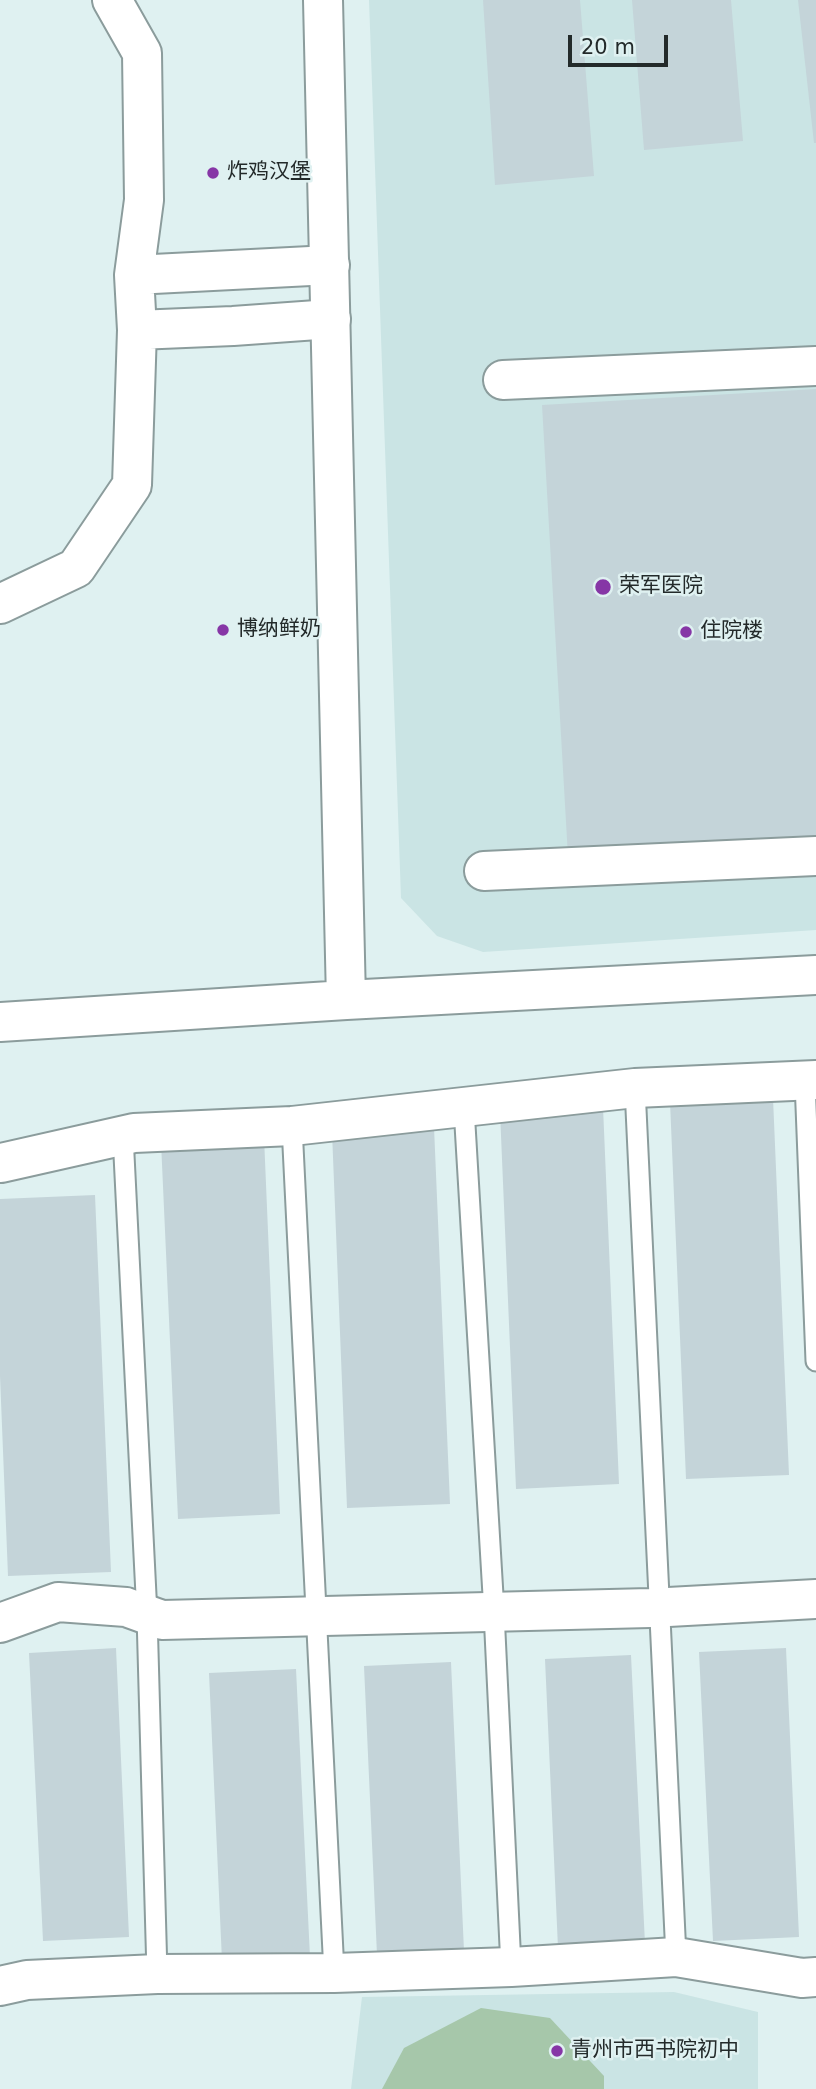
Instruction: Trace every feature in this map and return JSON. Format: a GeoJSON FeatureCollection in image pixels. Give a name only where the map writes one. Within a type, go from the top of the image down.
{"type":"FeatureCollection","features":[{"type":"Feature","properties":{"kind":"street"},"geometry":{"type":"LineString","coordinates":[[0,604],[76,568],[132,485],[137,330],[134,275],[144,200],[142,53],[112,0]]}},
{"type":"Feature","properties":{"kind":"street"},"geometry":{"type":"LineString","coordinates":[[323,0],[346,1000]]}},
{"type":"Feature","properties":{"kind":"street"},"geometry":{"type":"LineString","coordinates":[[134,275],[330,265]]}},
{"type":"Feature","properties":{"kind":"street"},"geometry":{"type":"LineString","coordinates":[[137,330],[331,318]]}},
{"type":"Feature","properties":{"kind":"street"},"geometry":{"type":"LineString","coordinates":[[503,380],[816,366]]}},
{"type":"Feature","properties":{"kind":"street"},"geometry":{"type":"LineString","coordinates":[[484,871],[816,856]]}},
{"type":"Feature","properties":{"kind":"street"},"geometry":{"type":"LineString","coordinates":[[0,1022],[816,975]]}},
{"type":"Feature","properties":{"kind":"street"},"geometry":{"type":"LineString","coordinates":[[1,1163],[123,1135],[292,1126],[635,1088],[811,1080]]}},
{"type":"Feature","properties":{"kind":"street"},"geometry":{"type":"LineString","coordinates":[[0,1623],[58,1602],[126,1607],[162,1620],[659,1607],[816,1599]]}},
{"type":"Feature","properties":{"kind":"street"},"geometry":{"type":"LineString","coordinates":[[0,1986],[27,1980],[157,1974],[334,1973],[676,1956],[802,1978],[816,1977]]}},
{"type":"Feature","properties":{"kind":"lane"},"geometry":{"type":"LineString","coordinates":[[811,1080],[816,1361]]}},
{"type":"Feature","properties":{"kind":"lane"},"geometry":{"type":"LineString","coordinates":[[635,1088],[676,1956]]}},
{"type":"Feature","properties":{"kind":"lane"},"geometry":{"type":"LineString","coordinates":[[464,1108],[494,1612],[511,1966]]}},
{"type":"Feature","properties":{"kind":"lane"},"geometry":{"type":"LineString","coordinates":[[292,1126],[334,1973]]}},
{"type":"Feature","properties":{"kind":"lane"},"geometry":{"type":"LineString","coordinates":[[123,1135],[148,1615],[157,1974]]}},
{"type":"Feature","properties":{"kind":"shaded area","name":"荣军医院"},"geometry":{"type":"Polygon","coordinates":[[[369,0],[816,0],[816,930],[483,952],[437,936],[401,898],[369,0]]]}},
{"type":"Feature","properties":{"kind":"shaded area","name":"青州市西书院初中"},"geometry":{"type":"Polygon","coordinates":[[[674,1992],[758,2012],[758,2089],[351,2089],[362,1997],[674,1992]]]}},
{"type":"Feature","properties":{"kind":"green space"},"geometry":{"type":"Polygon","coordinates":[[[481,2008],[550,2018],[604,2076],[604,2089],[382,2089],[404,2048],[481,2008]]]}},
{"type":"Feature","properties":{"kind":"building"},"geometry":{"type":"Polygon","coordinates":[[[483,0],[580,0],[594,176],[495,185],[483,0]]]}},
{"type":"Feature","properties":{"kind":"building"},"geometry":{"type":"Polygon","coordinates":[[[632,0],[731,0],[743,141],[644,150],[632,0]]]}},
{"type":"Feature","properties":{"kind":"building"},"geometry":{"type":"Polygon","coordinates":[[[798,0],[816,0],[816,143],[814,143],[798,0]]]}},
{"type":"Feature","properties":{"kind":"building","name":"住院楼"},"geometry":{"type":"Polygon","coordinates":[[[816,389],[816,860],[569,874],[542,405],[816,389]]]}},
{"type":"Feature","properties":{"kind":"building"},"geometry":{"type":"Polygon","coordinates":[[[773,1098],[789,1475],[686,1479],[670,1102],[773,1098]]]}},
{"type":"Feature","properties":{"kind":"building"},"geometry":{"type":"Polygon","coordinates":[[[603,1107],[619,1484],[516,1489],[500,1112],[603,1107]]]}},
{"type":"Feature","properties":{"kind":"building"},"geometry":{"type":"Polygon","coordinates":[[[434,1127],[450,1504],[347,1508],[332,1132],[434,1127]]]}},
{"type":"Feature","properties":{"kind":"building"},"geometry":{"type":"Polygon","coordinates":[[[264,1137],[280,1514],[178,1519],[161,1142],[264,1137]]]}},
{"type":"Feature","properties":{"kind":"building"},"geometry":{"type":"Polygon","coordinates":[[[95,1195],[111,1572],[8,1576],[0,1376],[0,1199],[95,1195]]]}},
{"type":"Feature","properties":{"kind":"building"},"geometry":{"type":"Polygon","coordinates":[[[116,1648],[129,1937],[43,1941],[29,1653],[116,1648]]]}},
{"type":"Feature","properties":{"kind":"building"},"geometry":{"type":"Polygon","coordinates":[[[786,1648],[799,1937],[713,1941],[699,1652],[786,1648]]]}},
{"type":"Feature","properties":{"kind":"building"},"geometry":{"type":"Polygon","coordinates":[[[631,1655],[645,1944],[558,1948],[545,1659],[631,1655]]]}},
{"type":"Feature","properties":{"kind":"building"},"geometry":{"type":"Polygon","coordinates":[[[451,1662],[464,1951],[377,1955],[364,1666],[451,1662]]]}},
{"type":"Feature","properties":{"kind":"building"},"geometry":{"type":"Polygon","coordinates":[[[296,1669],[310,1957],[222,1961],[209,1673],[296,1669]]]}},
{"type":"Feature","properties":{"kind":"place","name":"炸鸡汉堡"},"geometry":{"type":"Point","coordinates":[213,173]}},
{"type":"Feature","properties":{"kind":"place","name":"荣军医院"},"geometry":{"type":"Point","coordinates":[603,587]}},
{"type":"Feature","properties":{"kind":"place","name":"博纳鲜奶"},"geometry":{"type":"Point","coordinates":[223,630]}},
{"type":"Feature","properties":{"kind":"place","name":"住院楼"},"geometry":{"type":"Point","coordinates":[686,632]}},
{"type":"Feature","properties":{"kind":"place","name":"青州市西书院初中"},"geometry":{"type":"Point","coordinates":[557,2051]}}]}
